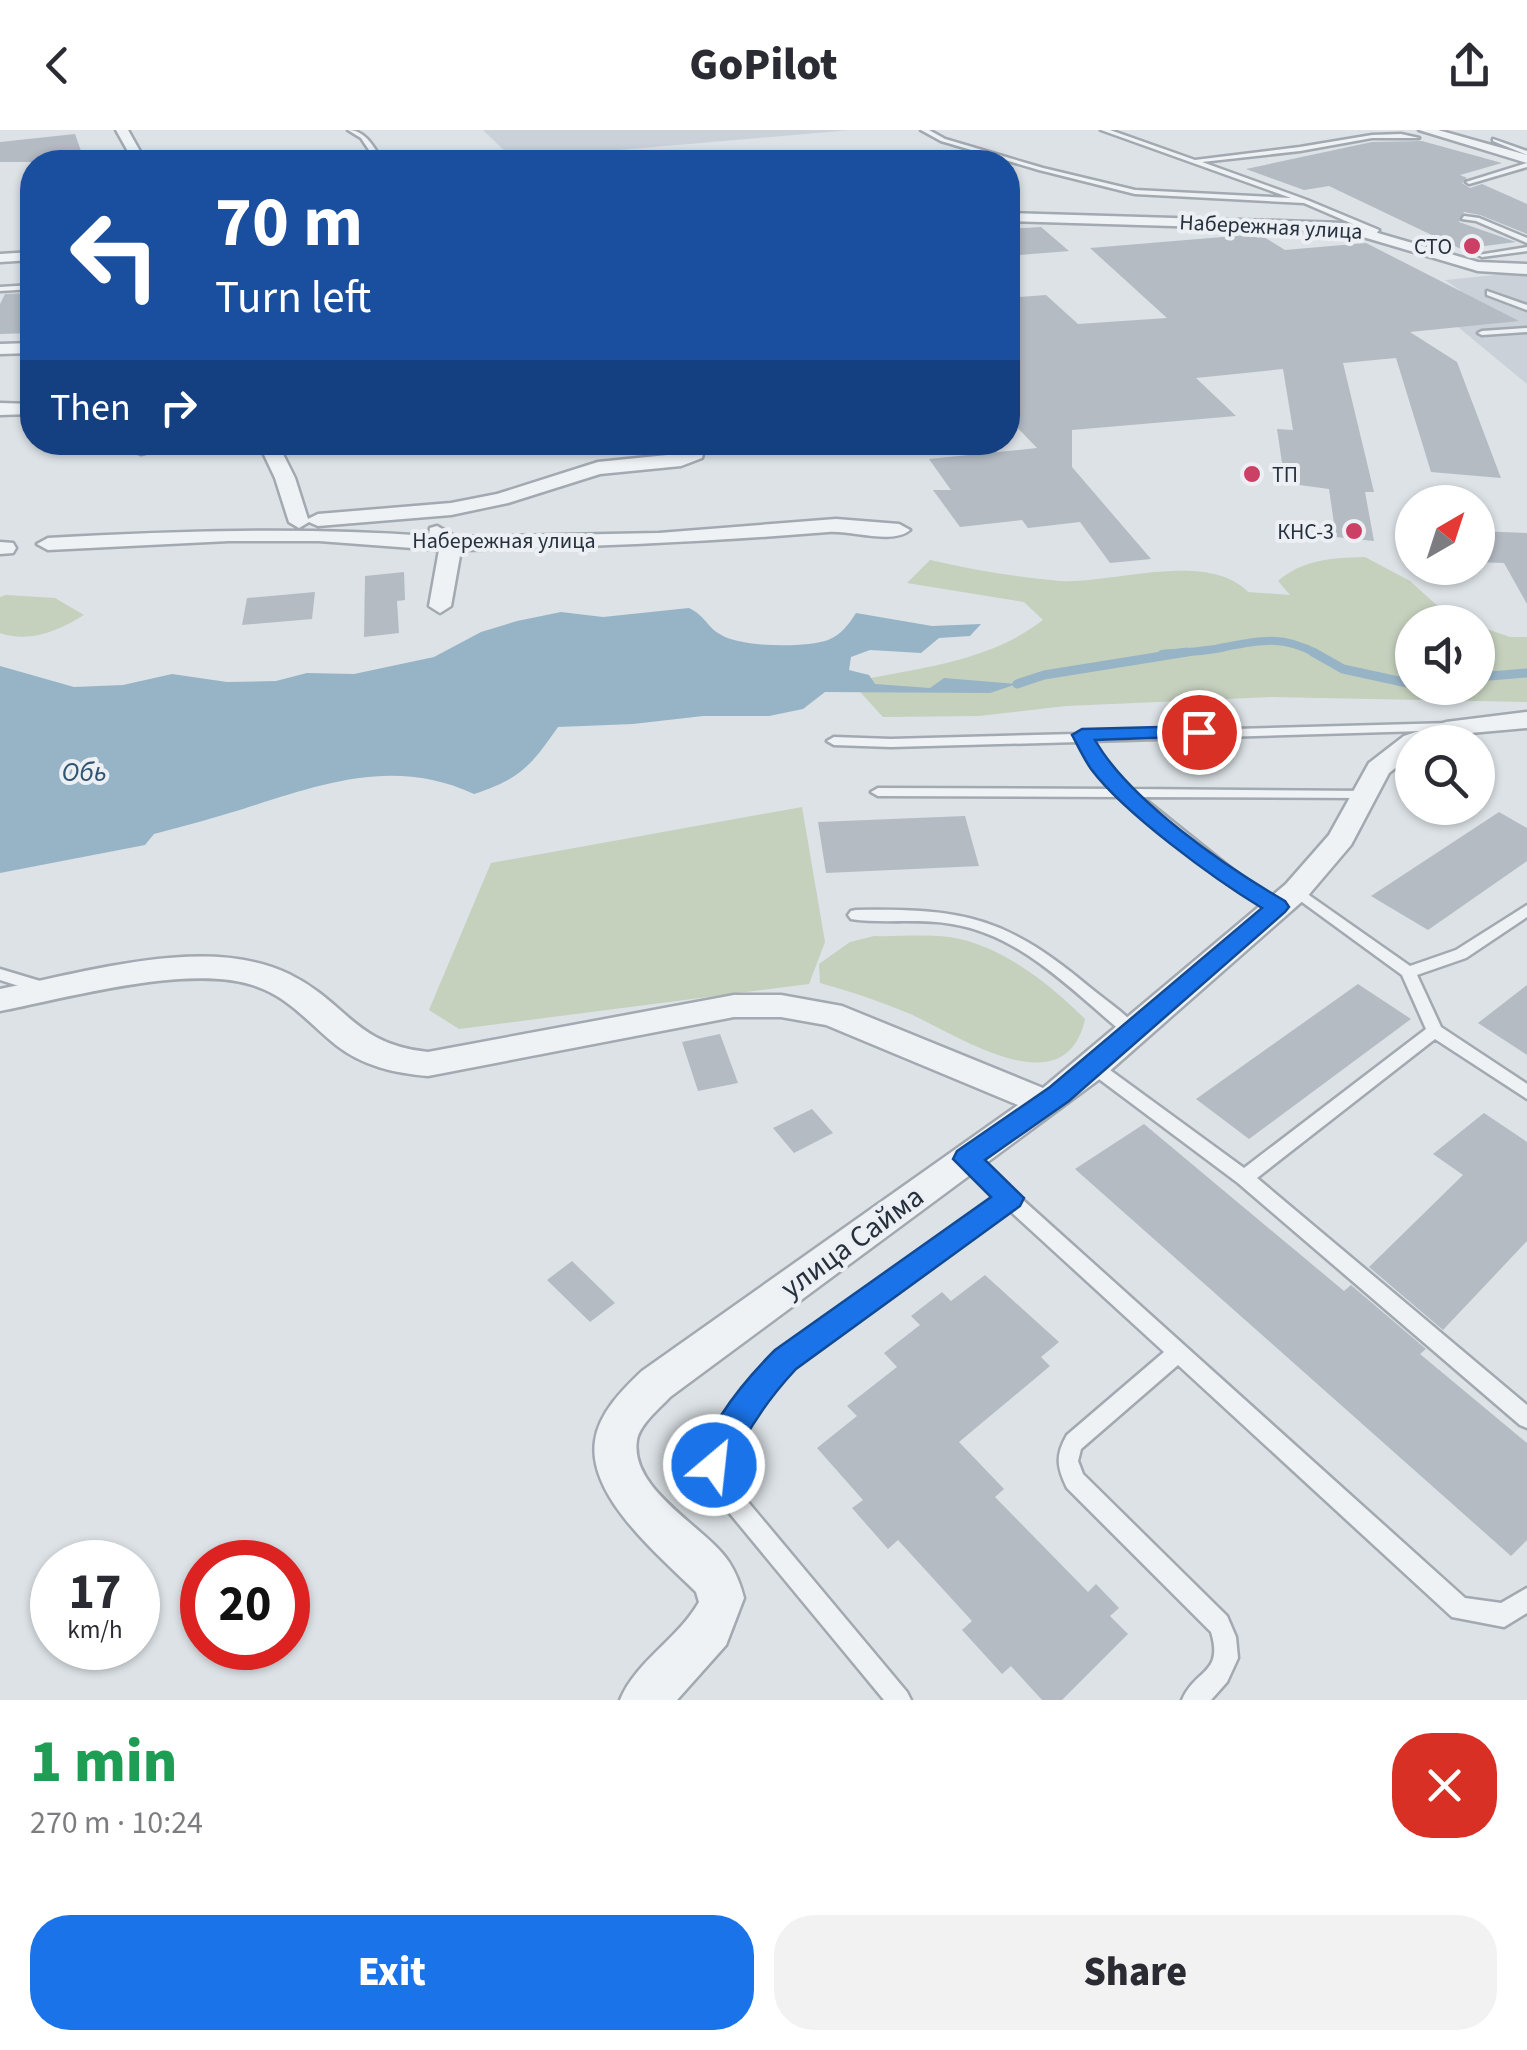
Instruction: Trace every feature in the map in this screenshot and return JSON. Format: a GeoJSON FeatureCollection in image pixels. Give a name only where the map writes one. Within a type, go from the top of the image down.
{"type":"FeatureCollection","features":[{"type":"Feature","properties":{"kind":"street"},"geometry":{"type":"LineString","coordinates":[[1420,134],[1526,158]]}},
{"type":"Feature","properties":{"kind":"street","name":"Набережная улица"},"geometry":{"type":"LineString","coordinates":[[1020,217],[1320,225],[1376,232],[1471,267],[1527,269]]}},
{"type":"Feature","properties":{"kind":"street"},"geometry":{"type":"LineString","coordinates":[[273,455],[299,522]]}},
{"type":"Feature","properties":{"kind":"street"},"geometry":{"type":"LineString","coordinates":[[229,534],[299,522],[451,509],[501,500],[587,471],[681,460],[693,455]]}},
{"type":"Feature","properties":{"kind":"street"},"geometry":{"type":"LineString","coordinates":[[440,606],[451,544],[434,528],[451,509]]}},
{"type":"Feature","properties":{"kind":"street","name":"Набережная улица"},"geometry":{"type":"LineString","coordinates":[[48,544],[229,534],[320,535],[451,544],[660,540],[836,525],[899,530]]}},
{"type":"Feature","properties":{"kind":"street","name":"улица Сайма"},"geometry":{"type":"LineString","coordinates":[[1476,725],[1527,720]]}},
{"type":"Feature","properties":{"kind":"street","name":"улица Сайма"},"geometry":{"type":"LineString","coordinates":[[644,1700],[722,1606],[712,1576],[629,1490],[618,1470],[615,1443],[622,1424],[656,1384],[1093,1066],[1287,899],[1341,839],[1378,768],[1395,756]]}},
{"type":"Feature","properties":{"kind":"street"},"geometry":{"type":"LineString","coordinates":[[0,1000],[211,967],[242,970],[277,981],[371,1055],[412,1064],[734,1006],[781,1006],[831,1014],[1046,1103]]}},
{"type":"Feature","properties":{"kind":"lane"},"geometry":{"type":"LineString","coordinates":[[351,130],[363,136],[372,150]]}},
{"type":"Feature","properties":{"kind":"lane"},"geometry":{"type":"LineString","coordinates":[[924,130],[976,150]]}},
{"type":"Feature","properties":{"kind":"lane"},"geometry":{"type":"LineString","coordinates":[[1104,130],[1305,201],[1376,232]]}},
{"type":"Feature","properties":{"kind":"lane"},"geometry":{"type":"LineString","coordinates":[[1194,162],[1317,146],[1366,135],[1420,134]]}},
{"type":"Feature","properties":{"kind":"lane"},"geometry":{"type":"LineString","coordinates":[[1495,140],[1526,158]]}},
{"type":"Feature","properties":{"kind":"lane"},"geometry":{"type":"LineString","coordinates":[[1469,182],[1526,158]]}},
{"type":"Feature","properties":{"kind":"lane"},"geometry":{"type":"LineString","coordinates":[[1020,163],[1136,192],[1305,201]]}},
{"type":"Feature","properties":{"kind":"lane"},"geometry":{"type":"LineString","coordinates":[[1480,211],[1527,232]]}},
{"type":"Feature","properties":{"kind":"lane"},"geometry":{"type":"LineString","coordinates":[[1464,218],[1477,218],[1527,245]]}},
{"type":"Feature","properties":{"kind":"lane"},"geometry":{"type":"LineString","coordinates":[[1482,255],[1527,245]]}},
{"type":"Feature","properties":{"kind":"lane"},"geometry":{"type":"LineString","coordinates":[[1490,293],[1527,308]]}},
{"type":"Feature","properties":{"kind":"lane"},"geometry":{"type":"LineString","coordinates":[[1482,333],[1527,330]]}},
{"type":"Feature","properties":{"kind":"lane"},"geometry":{"type":"LineString","coordinates":[[834,741],[891,743],[1395,728]]}},
{"type":"Feature","properties":{"kind":"lane"},"geometry":{"type":"LineString","coordinates":[[1082,735],[1099,766],[1127,794],[1235,882],[1287,899],[1408,972],[1435,1030],[1527,1094]]}},
{"type":"Feature","properties":{"kind":"lane"},"geometry":{"type":"LineString","coordinates":[[878,792],[1362,794]]}},
{"type":"Feature","properties":{"kind":"lane"},"geometry":{"type":"LineString","coordinates":[[1408,972],[1461,954],[1527,910]]}},
{"type":"Feature","properties":{"kind":"lane"},"geometry":{"type":"LineString","coordinates":[[856,915],[950,918],[990,928],[1023,945],[1132,1031]]}},
{"type":"Feature","properties":{"kind":"lane"},"geometry":{"type":"LineString","coordinates":[[0,974],[53,991]]}},
{"type":"Feature","properties":{"kind":"lane"},"geometry":{"type":"LineString","coordinates":[[1244,1178],[1435,1030]]}},
{"type":"Feature","properties":{"kind":"lane"},"geometry":{"type":"LineString","coordinates":[[1093,1066],[1244,1178],[1527,1418]]}},
{"type":"Feature","properties":{"kind":"lane"},"geometry":{"type":"LineString","coordinates":[[966,1159],[1460,1609],[1504,1615],[1527,1599]]}},
{"type":"Feature","properties":{"kind":"lane"},"geometry":{"type":"LineString","coordinates":[[898,1700],[730,1497],[714,1465],[719,1448],[766,1380],[786,1359],[1010,1198]]}},
{"type":"Feature","properties":{"kind":"lane"},"geometry":{"type":"LineString","coordinates":[[1178,1352],[1074,1442],[1066,1454],[1075,1482],[1219,1624],[1229,1653],[1224,1668],[1194,1700]]}},
{"type":"Feature","properties":{"kind":"shaded area"},"geometry":{"type":"Polygon","coordinates":[[[483,130],[851,130],[618,150],[504,150],[483,130]]]}},
{"type":"Feature","properties":{"kind":"shaded area"},"geometry":{"type":"Polygon","coordinates":[[[1527,272],[1527,384],[1428,302],[1461,291],[1445,280],[1527,272]]]}},
{"type":"Feature","properties":{"kind":"green space"},"geometry":{"type":"Polygon","coordinates":[[[1365,557],[1395,573],[1395,585],[1414,585],[1437,605],[1395,605],[1395,699],[1271,697],[1066,706],[979,716],[883,717],[851,682],[976,654],[1043,620],[1024,602],[907,583],[930,560],[1060,581],[1158,572],[1209,573],[1248,592],[1290,595],[1278,581],[1298,568],[1330,559],[1365,557]]]}},
{"type":"Feature","properties":{"kind":"green space"},"geometry":{"type":"Polygon","coordinates":[[[0,597],[55,598],[84,615],[44,634],[11,636],[0,633],[0,597]]]}},
{"type":"Feature","properties":{"kind":"green space"},"geometry":{"type":"Polygon","coordinates":[[[1495,632],[1527,637],[1527,702],[1495,701],[1495,632]]]}},
{"type":"Feature","properties":{"kind":"green space"},"geometry":{"type":"Polygon","coordinates":[[[802,807],[825,942],[809,984],[459,1029],[429,1010],[491,863],[802,807]]]}},
{"type":"Feature","properties":{"kind":"green space"},"geometry":{"type":"Polygon","coordinates":[[[874,936],[950,937],[978,944],[1012,961],[1085,1019],[1074,1046],[1056,1059],[1033,1062],[1007,1058],[897,1009],[820,983],[819,964],[850,942],[874,936]]]}},
{"type":"Feature","properties":{"kind":"water","name":"Обь"},"geometry":{"type":"Polygon","coordinates":[[[689,608],[728,638],[772,645],[828,640],[841,632],[856,613],[932,626],[981,624],[970,636],[939,638],[921,653],[870,650],[851,657],[849,670],[869,675],[875,684],[930,688],[944,678],[1017,684],[990,693],[825,692],[803,709],[769,716],[703,716],[558,727],[523,770],[474,794],[415,777],[358,778],[154,834],[145,845],[0,873],[0,666],[74,687],[123,685],[172,674],[227,682],[276,681],[307,673],[354,674],[434,657],[481,632],[561,612],[603,617],[689,608]]]}},
{"type":"Feature","properties":{"kind":"building"},"geometry":{"type":"Polygon","coordinates":[[[75,134],[81,150],[20,150],[20,162],[0,162],[0,142],[75,134]]]}},
{"type":"Feature","properties":{"kind":"building"},"geometry":{"type":"Polygon","coordinates":[[[1422,141],[1502,163],[1460,175],[1467,178],[1462,183],[1470,188],[1482,184],[1527,204],[1527,234],[1464,212],[1459,222],[1516,242],[1461,249],[1329,186],[1304,190],[1246,169],[1372,142],[1422,141]]]}},
{"type":"Feature","properties":{"kind":"building"},"geometry":{"type":"Polygon","coordinates":[[[1041,227],[1069,251],[1020,255],[1020,228],[1041,227]]]}},
{"type":"Feature","properties":{"kind":"building"},"geometry":{"type":"Polygon","coordinates":[[[1259,234],[1285,250],[1366,243],[1519,321],[1410,332],[1457,362],[1501,478],[1431,472],[1396,358],[1343,363],[1374,492],[1365,492],[1374,541],[1336,537],[1329,489],[1285,483],[1277,429],[1293,430],[1283,369],[1196,378],[1236,416],[1072,430],[1072,467],[1151,559],[1110,563],[1080,522],[1028,528],[1022,520],[960,527],[933,490],[951,490],[929,459],[1020,455],[1020,450],[1037,448],[1020,430],[1020,297],[1046,295],[1078,324],[1167,318],[1090,248],[1259,234]]]}},
{"type":"Feature","properties":{"kind":"building"},"geometry":{"type":"Polygon","coordinates":[[[20,293],[20,333],[0,334],[0,304],[5,294],[20,293]]]}},
{"type":"Feature","properties":{"kind":"building"},"geometry":{"type":"Polygon","coordinates":[[[1495,532],[1527,533],[1527,604],[1504,563],[1495,563],[1495,532]]]}},
{"type":"Feature","properties":{"kind":"building"},"geometry":{"type":"Polygon","coordinates":[[[404,572],[405,600],[397,601],[399,633],[364,637],[365,576],[404,572]]]}},
{"type":"Feature","properties":{"kind":"building"},"geometry":{"type":"Polygon","coordinates":[[[315,592],[312,619],[242,625],[247,598],[315,592]]]}},
{"type":"Feature","properties":{"kind":"building"},"geometry":{"type":"Polygon","coordinates":[[[1499,812],[1527,828],[1527,861],[1428,930],[1371,896],[1479,825],[1495,825],[1495,815],[1499,812]]]}},
{"type":"Feature","properties":{"kind":"building"},"geometry":{"type":"Polygon","coordinates":[[[965,816],[979,866],[826,873],[818,822],[965,816]]]}},
{"type":"Feature","properties":{"kind":"building"},"geometry":{"type":"Polygon","coordinates":[[[1358,984],[1411,1019],[1249,1139],[1196,1099],[1358,984]]]}},
{"type":"Feature","properties":{"kind":"building"},"geometry":{"type":"Polygon","coordinates":[[[1527,985],[1527,1055],[1478,1023],[1527,985]]]}},
{"type":"Feature","properties":{"kind":"building"},"geometry":{"type":"Polygon","coordinates":[[[720,1034],[738,1083],[698,1091],[682,1042],[720,1034]]]}},
{"type":"Feature","properties":{"kind":"building"},"geometry":{"type":"Polygon","coordinates":[[[812,1109],[833,1133],[794,1153],[773,1128],[812,1109]]]}},
{"type":"Feature","properties":{"kind":"building"},"geometry":{"type":"Polygon","coordinates":[[[1484,1113],[1527,1142],[1527,1241],[1443,1330],[1369,1267],[1463,1175],[1433,1154],[1484,1113]]]}},
{"type":"Feature","properties":{"kind":"building"},"geometry":{"type":"Polygon","coordinates":[[[1144,1124],[1344,1291],[1351,1285],[1426,1349],[1420,1354],[1527,1443],[1527,1540],[1511,1556],[1075,1169],[1144,1124]]]}},
{"type":"Feature","properties":{"kind":"building"},"geometry":{"type":"Polygon","coordinates":[[[572,1261],[615,1303],[590,1322],[547,1280],[572,1261]]]}},
{"type":"Feature","properties":{"kind":"building"},"geometry":{"type":"Polygon","coordinates":[[[985,1275],[1059,1342],[1041,1357],[1050,1366],[959,1442],[1004,1489],[995,1497],[1088,1592],[1096,1584],[1119,1608],[1110,1616],[1128,1634],[1062,1700],[1042,1700],[1011,1666],[1002,1674],[962,1630],[972,1621],[898,1540],[888,1549],[852,1508],[863,1500],[817,1448],[857,1416],[847,1406],[897,1367],[884,1353],[920,1325],[911,1316],[942,1292],[951,1301],[985,1275]]]}},
{"type":"Feature","properties":{"kind":"waterway"},"geometry":{"type":"LineString","coordinates":[[1186,652],[1272,641],[1313,652]]}},
{"type":"Feature","properties":{"kind":"waterway"},"geometry":{"type":"LineString","coordinates":[[1017,684],[1044,675],[1186,652]]}},
{"type":"Feature","properties":{"kind":"waterway"},"geometry":{"type":"LineString","coordinates":[[1162,654],[1186,652]]}},
{"type":"Feature","properties":{"kind":"waterway"},"geometry":{"type":"LineString","coordinates":[[1313,652],[1317,654]]}},
{"type":"Feature","properties":{"kind":"waterway"},"geometry":{"type":"LineString","coordinates":[[1313,652],[1343,669],[1395,680]]}},
{"type":"Feature","properties":{"kind":"waterway"},"geometry":{"type":"LineString","coordinates":[[1495,676],[1527,673]]}},
{"type":"Feature","properties":{"kind":"place","name":"СТО"},"geometry":{"type":"Point","coordinates":[1472,246]}},
{"type":"Feature","properties":{"kind":"place","name":"ТП"},"geometry":{"type":"Point","coordinates":[1252,474]}},
{"type":"Feature","properties":{"kind":"place","name":"КНС-3"},"geometry":{"type":"Point","coordinates":[1354,531]}},
{"type":"Feature","properties":{"kind":"route"},"geometry":{"type":"LineString","coordinates":[[714,1465],[719,1448],[766,1380],[786,1359],[1010,1198],[966,1159],[1060,1094],[1278,907],[1235,882],[1127,794],[1099,766],[1082,735],[1199,732]]}}]}
